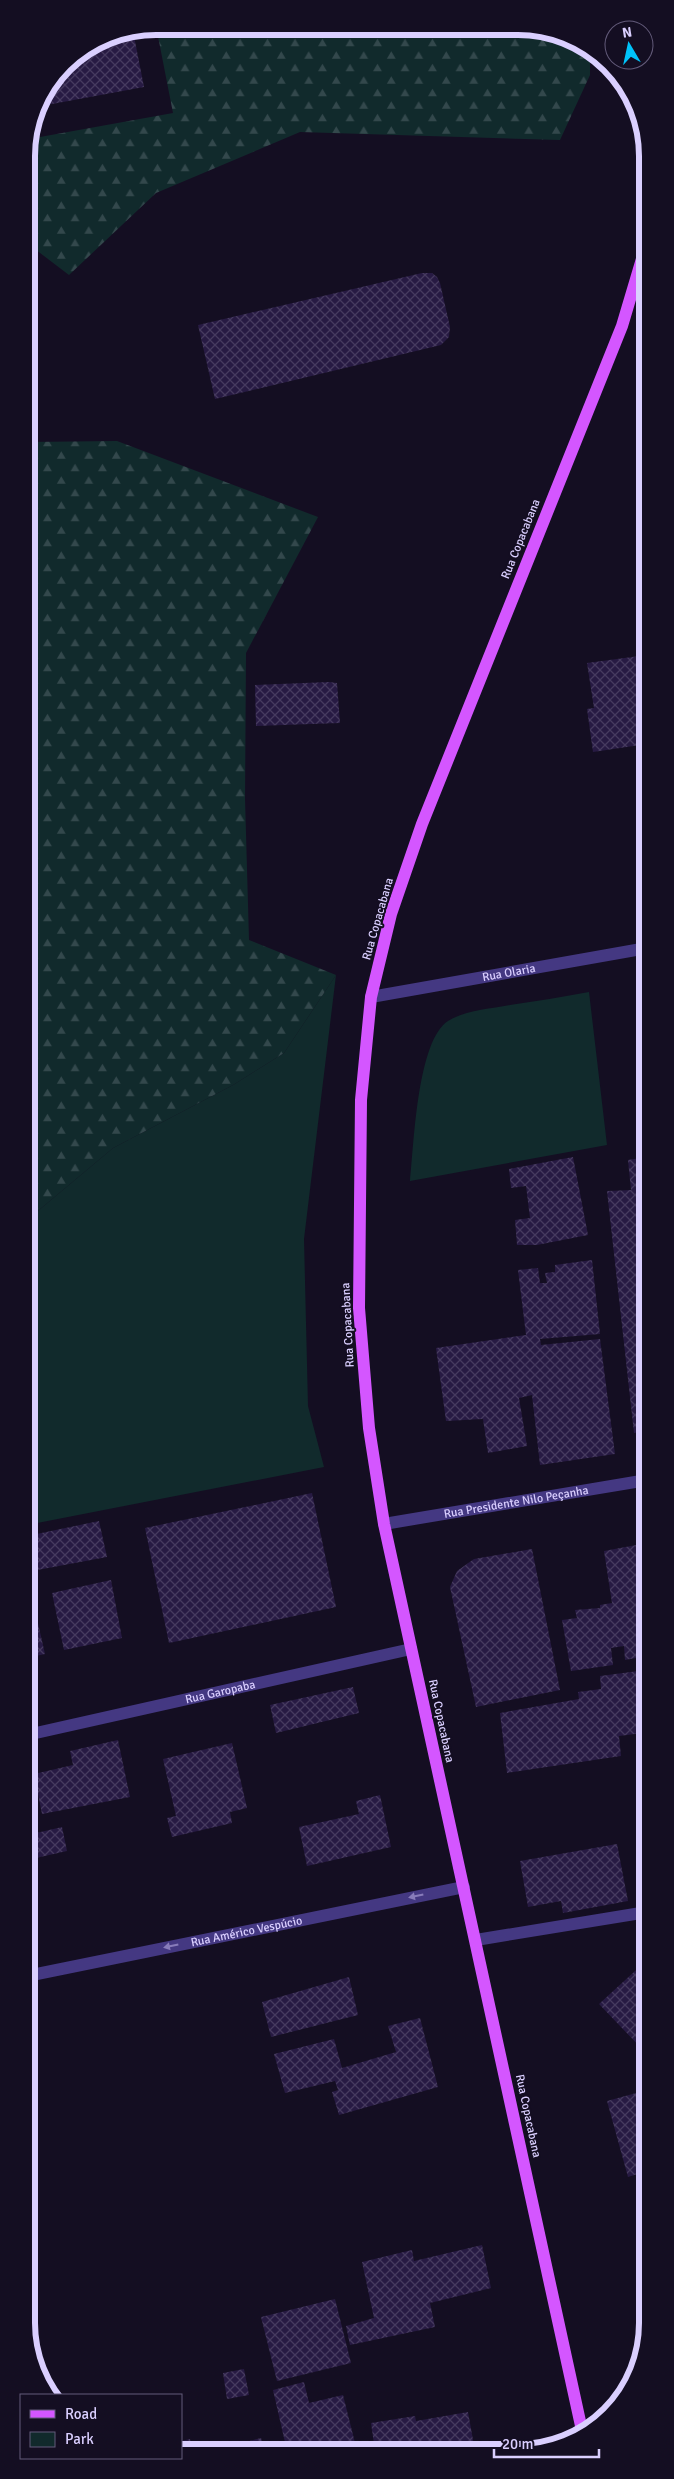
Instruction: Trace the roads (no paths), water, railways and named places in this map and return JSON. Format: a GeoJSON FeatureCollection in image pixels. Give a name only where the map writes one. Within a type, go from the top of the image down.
{"type":"FeatureCollection","features":[{"type":"Feature","properties":{"kind":"main road","name":"Rua Copacabana"},"geometry":{"type":"LineString","coordinates":[[581,2427],[384,1524],[368,1428],[359,1308],[361,1100],[371,998],[391,914],[422,824],[622,326],[639,269]]}},
{"type":"Feature","properties":{"kind":"street","name":"Rua Olaria"},"geometry":{"type":"LineString","coordinates":[[371,998],[639,949]]}},
{"type":"Feature","properties":{"kind":"street","name":"Rua Presidente Nilo Peçanha"},"geometry":{"type":"LineString","coordinates":[[384,1524],[639,1481]]}},
{"type":"Feature","properties":{"kind":"street","name":"Rua Garopaba"},"geometry":{"type":"LineString","coordinates":[[35,1733],[412,1649]]}},
{"type":"Feature","properties":{"kind":"street","name":"Rua Américo Vespúcio"},"geometry":{"type":"LineString","coordinates":[[35,1974],[464,1887]]}},
{"type":"Feature","properties":{"kind":"street"},"geometry":{"type":"LineString","coordinates":[[476,1940],[639,1913]]}}]}
